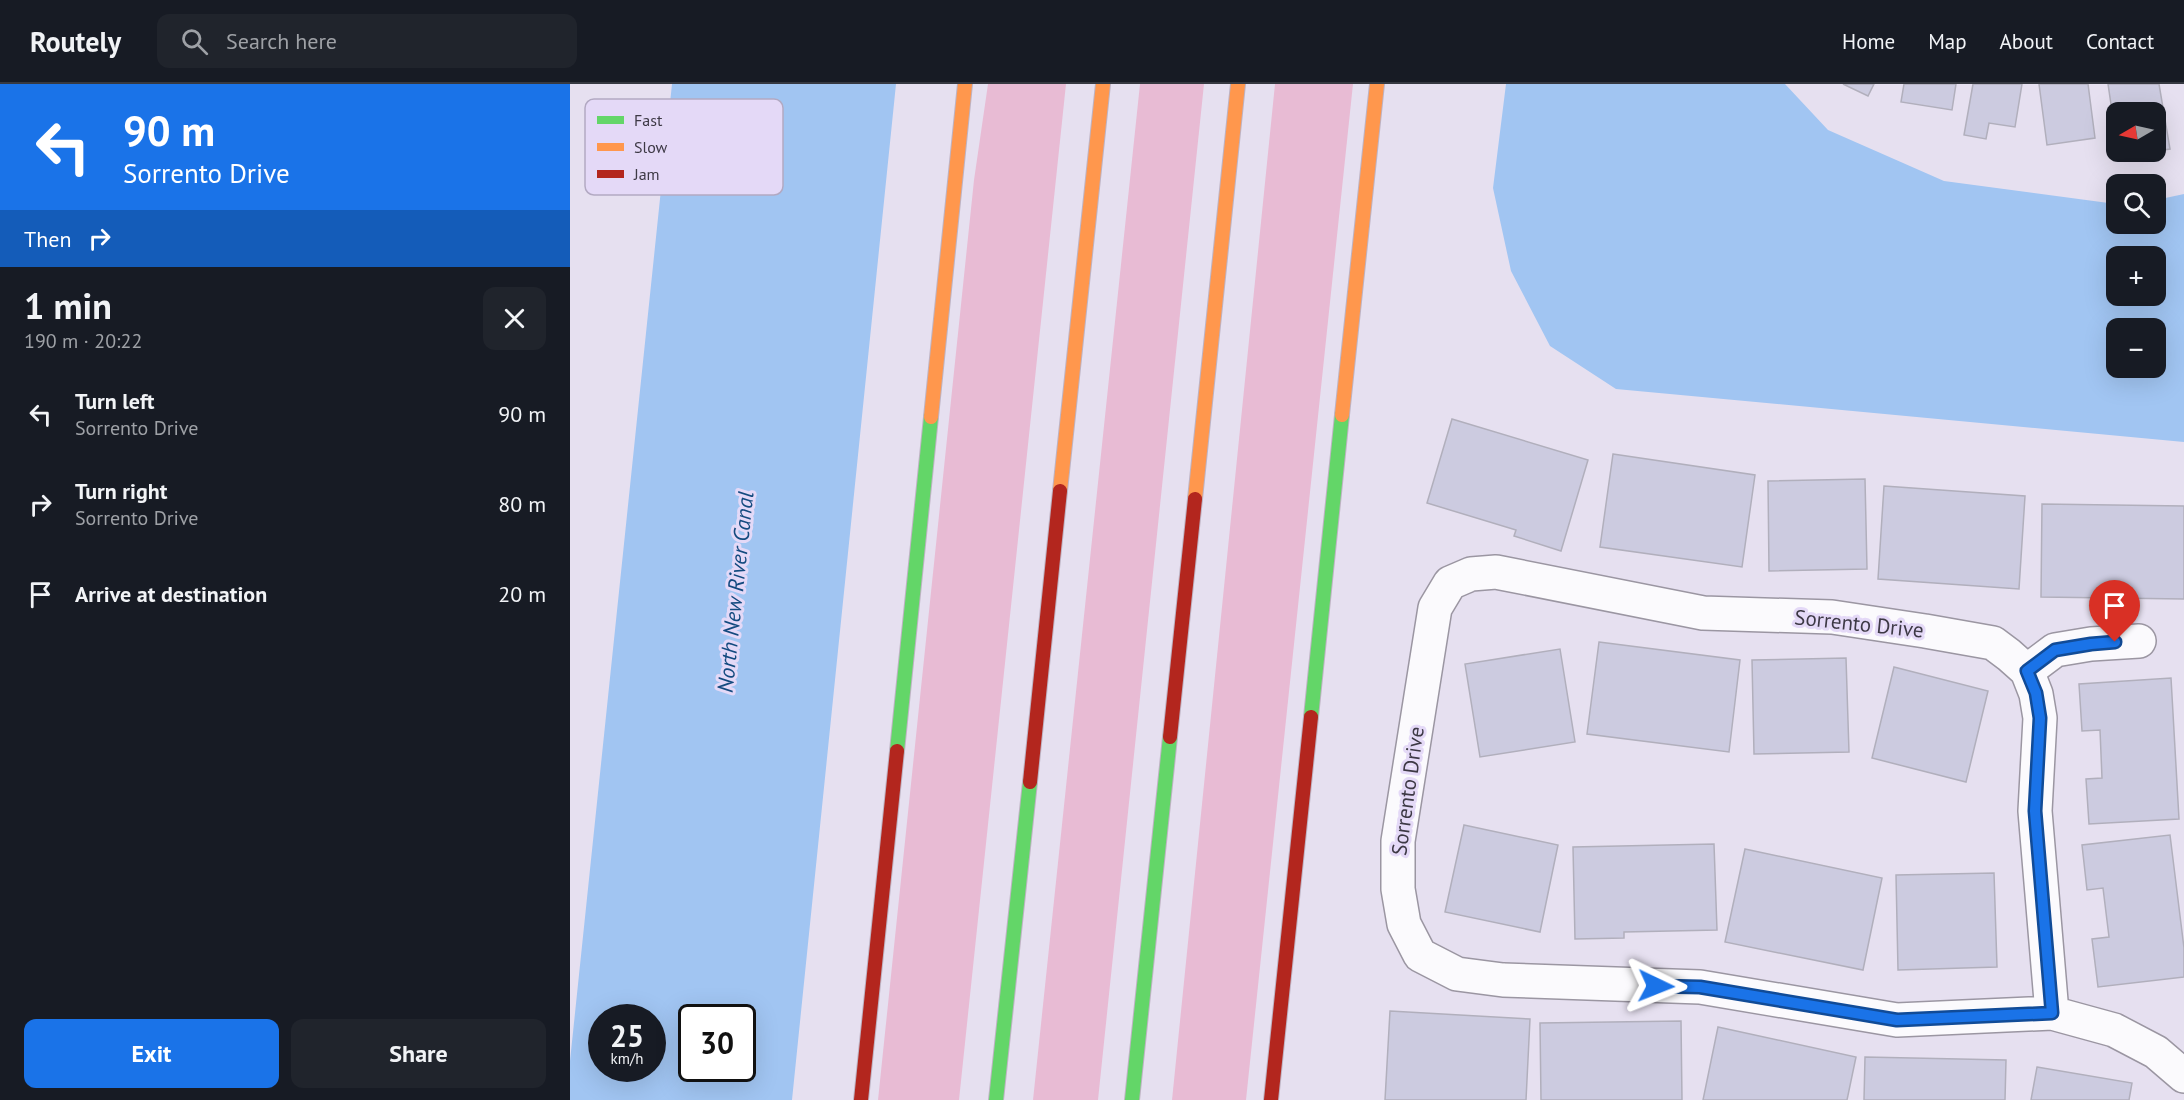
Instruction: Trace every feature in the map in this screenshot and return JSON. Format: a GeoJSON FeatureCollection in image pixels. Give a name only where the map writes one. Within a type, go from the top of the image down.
{"type":"FeatureCollection","features":[{"type":"Feature","properties":{"kind":"main road"},"geometry":{"type":"LineString","coordinates":[[861,1100],[965,84]]}},
{"type":"Feature","properties":{"kind":"main road"},"geometry":{"type":"LineString","coordinates":[[996,1100],[1103,84]]}},
{"type":"Feature","properties":{"kind":"main road"},"geometry":{"type":"LineString","coordinates":[[1132,1100],[1238,84]]}},
{"type":"Feature","properties":{"kind":"main road"},"geometry":{"type":"LineString","coordinates":[[1271,1100],[1377,84]]}},
{"type":"Feature","properties":{"kind":"street","name":"Sorrento Drive"},"geometry":{"type":"LineString","coordinates":[[2027,671],[1993,643],[1936,633],[1832,617],[1703,613],[1496,572],[1471,574],[1450,583],[1435,608],[1398,841],[1398,889],[1404,924],[1420,955],[1456,974],[1503,980],[1700,987],[1897,1020],[2052,1013],[2114,1030],[2156,1052],[2184,1076]]}},
{"type":"Feature","properties":{"kind":"street"},"geometry":{"type":"LineString","coordinates":[[2052,1013],[2035,811],[2040,718],[2036,693],[2027,671],[2055,650],[2091,644],[2139,641]]}},
{"type":"Feature","properties":{"kind":"shaded area"},"geometry":{"type":"Polygon","coordinates":[[[988,84],[1066,84],[959,1100],[878,1100],[974,180],[988,84]]]}},
{"type":"Feature","properties":{"kind":"shaded area"},"geometry":{"type":"Polygon","coordinates":[[[1140,84],[1204,84],[1098,1100],[1033,1100],[1140,84]]]}},
{"type":"Feature","properties":{"kind":"shaded area"},"geometry":{"type":"Polygon","coordinates":[[[1275,84],[1353,84],[1246,1100],[1172,1100],[1275,84]]]}},
{"type":"Feature","properties":{"kind":"water","name":"North New River Canal"},"geometry":{"type":"Polygon","coordinates":[[[672,84],[896,84],[792,1100],[570,1100],[570,1061],[660,195],[783,195],[783,99],[670,99],[672,84]]]}},
{"type":"Feature","properties":{"kind":"water"},"geometry":{"type":"Polygon","coordinates":[[[1506,84],[1785,84],[1828,130],[1944,181],[2106,203],[2106,234],[2166,234],[2166,198],[2184,194],[2184,442],[1616,389],[1550,346],[1511,271],[1493,188],[1506,84]]]}},
{"type":"Feature","properties":{"kind":"building"},"geometry":{"type":"Polygon","coordinates":[[[1843,84],[1874,84],[1868,96],[1843,84]]]}},
{"type":"Feature","properties":{"kind":"building"},"geometry":{"type":"Polygon","coordinates":[[[1904,84],[1956,84],[1952,110],[1901,102],[1904,84]]]}},
{"type":"Feature","properties":{"kind":"building"},"geometry":{"type":"Polygon","coordinates":[[[1973,84],[2022,84],[2015,127],[1989,123],[1986,139],[1964,135],[1973,84]]]}},
{"type":"Feature","properties":{"kind":"building"},"geometry":{"type":"Polygon","coordinates":[[[2039,84],[2088,84],[2095,138],[2047,145],[2039,84]]]}},
{"type":"Feature","properties":{"kind":"building"},"geometry":{"type":"Polygon","coordinates":[[[2108,84],[2159,84],[2162,102],[2111,102],[2108,84]]]}},
{"type":"Feature","properties":{"kind":"building"},"geometry":{"type":"Polygon","coordinates":[[[2166,125],[2170,149],[2166,150],[2166,125]]]}},
{"type":"Feature","properties":{"kind":"building"},"geometry":{"type":"Polygon","coordinates":[[[1452,419],[1588,460],[1561,551],[1514,536],[1516,530],[1427,503],[1452,419]]]}},
{"type":"Feature","properties":{"kind":"building"},"geometry":{"type":"Polygon","coordinates":[[[1613,454],[1755,475],[1742,567],[1600,547],[1613,454]]]}},
{"type":"Feature","properties":{"kind":"building"},"geometry":{"type":"Polygon","coordinates":[[[1865,479],[1867,569],[1769,571],[1768,481],[1865,479]]]}},
{"type":"Feature","properties":{"kind":"building"},"geometry":{"type":"Polygon","coordinates":[[[1884,486],[2025,496],[2019,589],[1878,579],[1884,486]]]}},
{"type":"Feature","properties":{"kind":"building"},"geometry":{"type":"Polygon","coordinates":[[[2042,504],[2184,506],[2184,599],[2041,597],[2042,504]]]}},
{"type":"Feature","properties":{"kind":"building"},"geometry":{"type":"Polygon","coordinates":[[[1599,642],[1740,660],[1729,752],[1587,734],[1599,642]]]}},
{"type":"Feature","properties":{"kind":"building"},"geometry":{"type":"Polygon","coordinates":[[[1560,649],[1575,742],[1480,757],[1465,664],[1560,649]]]}},
{"type":"Feature","properties":{"kind":"building"},"geometry":{"type":"Polygon","coordinates":[[[1846,658],[1849,752],[1754,754],[1752,660],[1846,658]]]}},
{"type":"Feature","properties":{"kind":"building"},"geometry":{"type":"Polygon","coordinates":[[[1894,667],[1988,691],[1966,782],[1872,758],[1894,667]]]}},
{"type":"Feature","properties":{"kind":"building"},"geometry":{"type":"Polygon","coordinates":[[[2171,678],[2179,819],[2089,824],[2086,779],[2102,778],[2100,730],[2082,731],[2079,684],[2171,678]]]}},
{"type":"Feature","properties":{"kind":"building"},"geometry":{"type":"Polygon","coordinates":[[[1464,825],[1558,845],[1540,932],[1445,912],[1464,825]]]}},
{"type":"Feature","properties":{"kind":"building"},"geometry":{"type":"Polygon","coordinates":[[[2170,835],[2184,948],[2184,977],[2098,987],[2092,939],[2109,937],[2103,888],[2087,890],[2082,845],[2170,835]]]}},
{"type":"Feature","properties":{"kind":"building"},"geometry":{"type":"Polygon","coordinates":[[[1714,844],[1717,930],[1624,932],[1624,938],[1575,939],[1573,847],[1714,844]]]}},
{"type":"Feature","properties":{"kind":"building"},"geometry":{"type":"Polygon","coordinates":[[[1745,849],[1882,878],[1863,970],[1725,942],[1745,849]]]}},
{"type":"Feature","properties":{"kind":"building"},"geometry":{"type":"Polygon","coordinates":[[[1994,873],[1997,967],[1898,970],[1896,875],[1994,873]]]}},
{"type":"Feature","properties":{"kind":"building"},"geometry":{"type":"Polygon","coordinates":[[[1390,1011],[1530,1019],[1526,1100],[1385,1100],[1390,1011]]]}},
{"type":"Feature","properties":{"kind":"building"},"geometry":{"type":"Polygon","coordinates":[[[1681,1021],[1682,1100],[1541,1100],[1540,1023],[1681,1021]]]}},
{"type":"Feature","properties":{"kind":"building"},"geometry":{"type":"Polygon","coordinates":[[[1718,1027],[1856,1057],[1847,1100],[1703,1100],[1718,1027]]]}},
{"type":"Feature","properties":{"kind":"building"},"geometry":{"type":"Polygon","coordinates":[[[1865,1057],[2006,1060],[2005,1100],[1864,1100],[1865,1057]]]}},
{"type":"Feature","properties":{"kind":"building"},"geometry":{"type":"Polygon","coordinates":[[[2037,1067],[2132,1083],[2129,1100],[2031,1100],[2037,1067]]]}},
{"type":"Feature","properties":{"kind":"traffic: fast"},"geometry":{"type":"LineString","coordinates":[[1311,717],[1342,415]]}},
{"type":"Feature","properties":{"kind":"traffic: fast"},"geometry":{"type":"LineString","coordinates":[[897,751],[931,417]]}},
{"type":"Feature","properties":{"kind":"traffic: fast"},"geometry":{"type":"LineString","coordinates":[[1132,1100],[1170,737]]}},
{"type":"Feature","properties":{"kind":"traffic: fast"},"geometry":{"type":"LineString","coordinates":[[996,1100],[1030,782]]}},
{"type":"Feature","properties":{"kind":"traffic: slow"},"geometry":{"type":"LineString","coordinates":[[931,417],[965,84]]}},
{"type":"Feature","properties":{"kind":"traffic: slow"},"geometry":{"type":"LineString","coordinates":[[1060,491],[1103,84]]}},
{"type":"Feature","properties":{"kind":"traffic: slow"},"geometry":{"type":"LineString","coordinates":[[1195,499],[1238,84]]}},
{"type":"Feature","properties":{"kind":"traffic: slow"},"geometry":{"type":"LineString","coordinates":[[1342,415],[1377,84]]}},
{"type":"Feature","properties":{"kind":"traffic: jam"},"geometry":{"type":"LineString","coordinates":[[1030,782],[1060,491]]}},
{"type":"Feature","properties":{"kind":"traffic: jam"},"geometry":{"type":"LineString","coordinates":[[1170,737],[1195,499]]}},
{"type":"Feature","properties":{"kind":"traffic: jam"},"geometry":{"type":"LineString","coordinates":[[1271,1100],[1311,717]]}},
{"type":"Feature","properties":{"kind":"traffic: jam"},"geometry":{"type":"LineString","coordinates":[[861,1100],[897,751]]}},
{"type":"Feature","properties":{"kind":"route"},"geometry":{"type":"LineString","coordinates":[[1656,986],[1700,987],[1897,1020],[2052,1013],[2035,811],[2040,718],[2036,693],[2027,671],[2055,650],[2115,642]]}}]}
